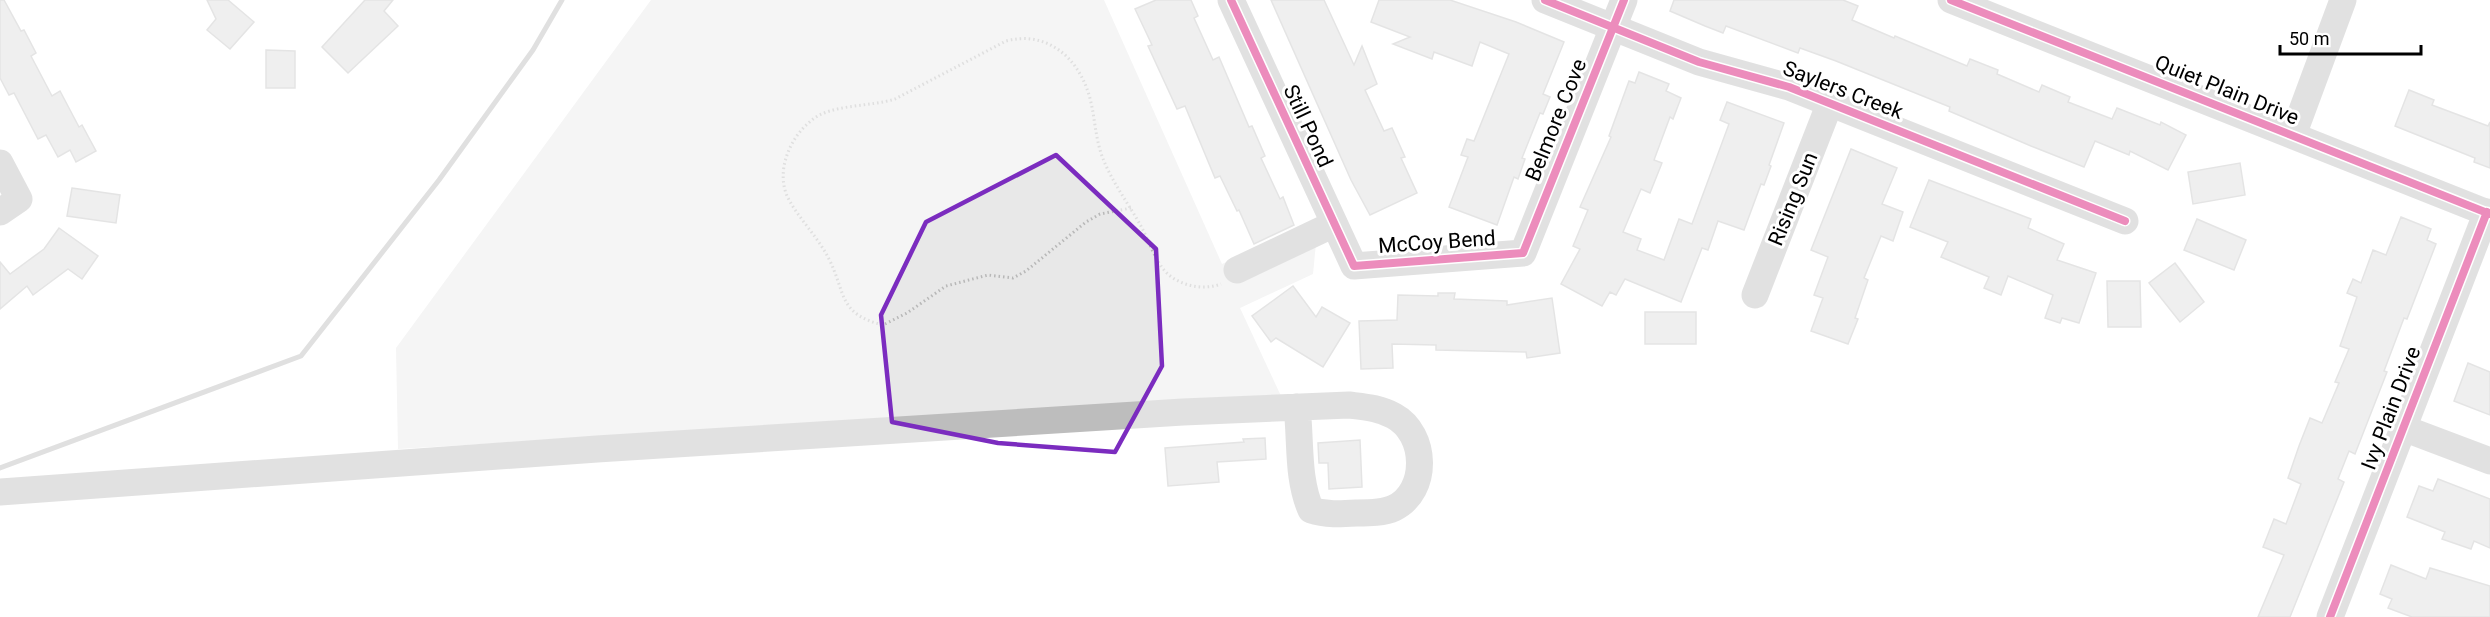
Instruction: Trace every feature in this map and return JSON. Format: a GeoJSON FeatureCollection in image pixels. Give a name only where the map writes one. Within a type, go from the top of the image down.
{"type":"FeatureCollection","features":[{"type":"Feature","properties":{"kind":"street","name":"Still Pond"},"geometry":{"type":"LineString","coordinates":[[1231,0],[1354,266]]}},
{"type":"Feature","properties":{"kind":"street","name":"Saylers Creek"},"geometry":{"type":"LineString","coordinates":[[1545,0],[1699,62],[1764,79],[1830,103],[2125,221]]}},
{"type":"Feature","properties":{"kind":"street","name":"Belmore Cove"},"geometry":{"type":"LineString","coordinates":[[1523,253],[1623,0]]}},
{"type":"Feature","properties":{"kind":"street"},"geometry":{"type":"LineString","coordinates":[[2293,135],[2343,0]]}},
{"type":"Feature","properties":{"kind":"street","name":"Quiet Plain Drive"},"geometry":{"type":"LineString","coordinates":[[1964,2],[2488,213]]}},
{"type":"Feature","properties":{"kind":"street","name":"Rising Sun"},"geometry":{"type":"LineString","coordinates":[[1755,294],[1830,103]]}},
{"type":"Feature","properties":{"kind":"street"},"geometry":{"type":"LineString","coordinates":[[0,163],[10,205]]}},
{"type":"Feature","properties":{"kind":"street","name":"Ivy Plain Drive"},"geometry":{"type":"LineString","coordinates":[[2330,617],[2488,213]]}},
{"type":"Feature","properties":{"kind":"street"},"geometry":{"type":"LineString","coordinates":[[1237,270],[1334,224]]}},
{"type":"Feature","properties":{"kind":"street","name":"McCoy Bend"},"geometry":{"type":"LineString","coordinates":[[1354,266],[1523,253]]}},
{"type":"Feature","properties":{"kind":"street"},"geometry":{"type":"LineString","coordinates":[[0,492],[575,450],[1183,412],[1297,407],[1349,405],[1376,408],[1395,416],[1411,430],[1419,451],[1419,475],[1410,496],[1393,508],[1373,513],[1339,514],[1311,510],[1302,478],[1297,407]]}},
{"type":"Feature","properties":{"kind":"street"},"geometry":{"type":"LineString","coordinates":[[2403,428],[2490,461]]}},
{"type":"Feature","properties":{"kind":"path"},"geometry":{"type":"LineString","coordinates":[[1131,208],[1100,214],[1086,222],[1026,271],[1013,278],[988,275],[946,286],[907,313],[882,325],[856,316],[848,306],[829,259],[788,197],[784,182],[784,163],[799,132],[812,119],[827,111],[880,104],[895,99],[1005,41],[1031,38],[1060,49],[1073,62],[1087,89],[1102,157],[1131,208],[1159,263],[1181,282],[1204,288],[1232,279],[1237,270]]}},
{"type":"Feature","properties":{"kind":"highlighted area"},"geometry":{"type":"Polygon","coordinates":[[[1056,155],[1156,249],[1162,366],[1115,452],[998,443],[892,422],[881,315],[926,222],[1056,155]]]}},
{"type":"Feature","properties":{"kind":"shaded area"},"geometry":{"type":"Polygon","coordinates":[[[651,0],[1104,0],[1222,264],[1310,225],[1316,243],[1313,274],[1240,308],[1281,396],[398,449],[396,348],[651,0]]]}},
{"type":"Feature","properties":{"kind":"building"},"geometry":{"type":"Polygon","coordinates":[[[0,0],[4,0],[21,31],[24,30],[36,53],[31,56],[52,96],[60,91],[79,127],[82,125],[96,151],[76,162],[70,150],[58,157],[46,135],[38,139],[14,93],[9,95],[0,78],[0,0]]]}},
{"type":"Feature","properties":{"kind":"building"},"geometry":{"type":"Polygon","coordinates":[[[207,0],[228,0],[254,22],[230,49],[207,30],[216,19],[207,0]]]}},
{"type":"Feature","properties":{"kind":"building"},"geometry":{"type":"Polygon","coordinates":[[[365,0],[393,0],[384,11],[398,26],[348,73],[322,47],[365,0]]]}},
{"type":"Feature","properties":{"kind":"building"},"geometry":{"type":"Polygon","coordinates":[[[1156,0],[1191,0],[1198,16],[1194,18],[1213,60],[1219,57],[1249,127],[1252,126],[1265,156],[1261,158],[1280,199],[1283,197],[1294,225],[1254,244],[1220,176],[1215,178],[1185,106],[1177,109],[1148,46],[1152,45],[1135,9],[1156,0]]]}},
{"type":"Feature","properties":{"kind":"building"},"geometry":{"type":"Polygon","coordinates":[[[1271,0],[1324,0],[1354,65],[1362,46],[1377,84],[1365,90],[1384,131],[1392,128],[1405,157],[1401,158],[1417,193],[1370,215],[1351,180],[1271,0]]]}},
{"type":"Feature","properties":{"kind":"building"},"geometry":{"type":"Polygon","coordinates":[[[1379,0],[1450,0],[1516,22],[1564,42],[1543,94],[1550,97],[1543,114],[1540,113],[1522,158],[1525,159],[1518,179],[1514,177],[1497,225],[1449,207],[1468,157],[1461,155],[1467,139],[1474,141],[1509,54],[1480,42],[1472,66],[1434,52],[1432,59],[1393,44],[1410,37],[1371,22],[1379,0]]]}},
{"type":"Feature","properties":{"kind":"building"},"geometry":{"type":"Polygon","coordinates":[[[1674,0],[1843,0],[1858,6],[1852,20],[1894,38],[1895,36],[1967,66],[1970,59],[1998,70],[1997,74],[2039,92],[2042,85],[2070,97],[2068,102],[2112,119],[2117,108],[2160,125],[2161,122],[2186,135],[2168,170],[2130,151],[2129,155],[2095,141],[2084,167],[1949,111],[1950,107],[1836,61],[1800,48],[1798,53],[1726,26],[1723,33],[1705,26],[1670,11],[1674,0]]]}},
{"type":"Feature","properties":{"kind":"building"},"geometry":{"type":"Polygon","coordinates":[[[266,50],[295,51],[295,88],[266,88],[266,50]]]}},
{"type":"Feature","properties":{"kind":"building"},"geometry":{"type":"Polygon","coordinates":[[[1639,72],[1669,84],[1666,91],[1681,98],[1673,119],[1670,117],[1654,160],[1662,163],[1650,193],[1641,189],[1623,232],[1641,239],[1637,250],[1664,260],[1679,219],[1692,224],[1729,124],[1720,120],[1727,102],[1784,123],[1764,185],[1761,184],[1744,230],[1718,221],[1708,250],[1702,248],[1681,302],[1625,279],[1616,295],[1610,292],[1602,306],[1561,284],[1580,249],[1573,246],[1588,210],[1580,207],[1611,137],[1609,136],[1629,81],[1635,83],[1639,72]]]}},
{"type":"Feature","properties":{"kind":"building"},"geometry":{"type":"Polygon","coordinates":[[[2409,90],[2434,100],[2432,105],[2488,126],[2490,122],[2490,168],[2474,162],[2475,158],[2395,126],[2409,90]]]}},
{"type":"Feature","properties":{"kind":"building"},"geometry":{"type":"Polygon","coordinates":[[[1851,149],[1897,168],[1882,204],[1903,212],[1893,241],[1881,236],[1864,278],[1868,280],[1855,318],[1858,319],[1848,344],[1811,331],[1823,298],[1814,295],[1828,257],[1811,250],[1851,149]]]}},
{"type":"Feature","properties":{"kind":"building"},"geometry":{"type":"Polygon","coordinates":[[[2240,163],[2245,195],[2193,204],[2188,172],[2240,163]]]}},
{"type":"Feature","properties":{"kind":"building"},"geometry":{"type":"Polygon","coordinates":[[[1929,180],[2031,219],[2028,228],[2064,244],[2057,260],[2096,273],[2079,323],[2062,318],[2060,323],[2045,318],[2053,295],[2008,276],[2001,295],[1984,288],[1989,277],[1941,257],[1948,242],[1910,227],[1929,180]]]}},
{"type":"Feature","properties":{"kind":"building"},"geometry":{"type":"Polygon","coordinates":[[[72,188],[120,195],[116,223],[67,216],[72,188]]]}},
{"type":"Feature","properties":{"kind":"building"},"geometry":{"type":"Polygon","coordinates":[[[2401,217],[2431,229],[2427,240],[2436,244],[2407,319],[2404,318],[2384,371],[2387,372],[2355,454],[2349,451],[2338,479],[2344,482],[2290,617],[2258,617],[2284,555],[2263,547],[2274,519],[2286,524],[2301,484],[2288,478],[2299,446],[2310,418],[2322,423],[2339,383],[2335,382],[2349,349],[2340,346],[2357,297],[2347,293],[2353,279],[2361,283],[2373,250],[2386,255],[2401,217]]]}},
{"type":"Feature","properties":{"kind":"building"},"geometry":{"type":"Polygon","coordinates":[[[2197,219],[2246,240],[2234,270],[2184,250],[2197,219]]]}},
{"type":"Feature","properties":{"kind":"building"},"geometry":{"type":"Polygon","coordinates":[[[59,228],[98,256],[82,279],[68,269],[33,295],[27,286],[0,309],[0,262],[10,274],[44,249],[59,228]]]}},
{"type":"Feature","properties":{"kind":"building"},"geometry":{"type":"Polygon","coordinates":[[[2175,263],[2204,302],[2180,322],[2149,283],[2175,263]]]}},
{"type":"Feature","properties":{"kind":"building"},"geometry":{"type":"Polygon","coordinates":[[[2107,281],[2140,281],[2141,327],[2108,327],[2107,281]]]}},
{"type":"Feature","properties":{"kind":"building"},"geometry":{"type":"Polygon","coordinates":[[[1293,286],[1316,317],[1322,307],[1350,323],[1323,367],[1276,338],[1271,342],[1252,316],[1293,286]]]}},
{"type":"Feature","properties":{"kind":"building"},"geometry":{"type":"Polygon","coordinates":[[[1438,293],[1455,293],[1454,299],[1507,301],[1507,305],[1552,298],[1560,353],[1527,358],[1526,352],[1436,350],[1436,345],[1392,344],[1393,368],[1361,369],[1359,321],[1397,320],[1398,295],[1438,296],[1438,293]]]}},
{"type":"Feature","properties":{"kind":"building"},"geometry":{"type":"Polygon","coordinates":[[[1645,312],[1696,312],[1696,344],[1645,344],[1645,312]]]}},
{"type":"Feature","properties":{"kind":"building"},"geometry":{"type":"Polygon","coordinates":[[[2468,363],[2490,372],[2490,415],[2454,401],[2468,363]]]}},
{"type":"Feature","properties":{"kind":"building"},"geometry":{"type":"Polygon","coordinates":[[[1265,438],[1266,459],[1217,462],[1219,482],[1168,486],[1165,448],[1244,442],[1243,439],[1265,438]]]}},
{"type":"Feature","properties":{"kind":"building"},"geometry":{"type":"Polygon","coordinates":[[[1360,440],[1362,487],[1329,489],[1328,463],[1319,463],[1318,443],[1360,440]]]}},
{"type":"Feature","properties":{"kind":"building"},"geometry":{"type":"Polygon","coordinates":[[[2438,479],[2490,499],[2490,548],[2474,541],[2471,549],[2442,539],[2445,532],[2407,517],[2419,486],[2433,491],[2438,479]]]}},
{"type":"Feature","properties":{"kind":"building"},"geometry":{"type":"Polygon","coordinates":[[[2391,565],[2426,579],[2430,568],[2490,586],[2490,617],[2412,617],[2388,608],[2392,599],[2380,594],[2391,565]]]}},
{"type":"Feature","properties":{"kind":"waterway"},"geometry":{"type":"LineString","coordinates":[[0,468],[301,356],[439,180],[533,50],[562,0]]}},
{"type":"Feature","properties":{"kind":"cycle path"},"geometry":{"type":"LineString","coordinates":[[1231,0],[1354,266],[1523,253],[1624,0]]}},
{"type":"Feature","properties":{"kind":"cycle path"},"geometry":{"type":"LineString","coordinates":[[1545,0],[1699,62],[1789,87],[2125,221]]}},
{"type":"Feature","properties":{"kind":"cycle path"},"geometry":{"type":"LineString","coordinates":[[1951,0],[2490,214]]}},
{"type":"Feature","properties":{"kind":"cycle path"},"geometry":{"type":"LineString","coordinates":[[2330,617],[2487,212]]}}]}
